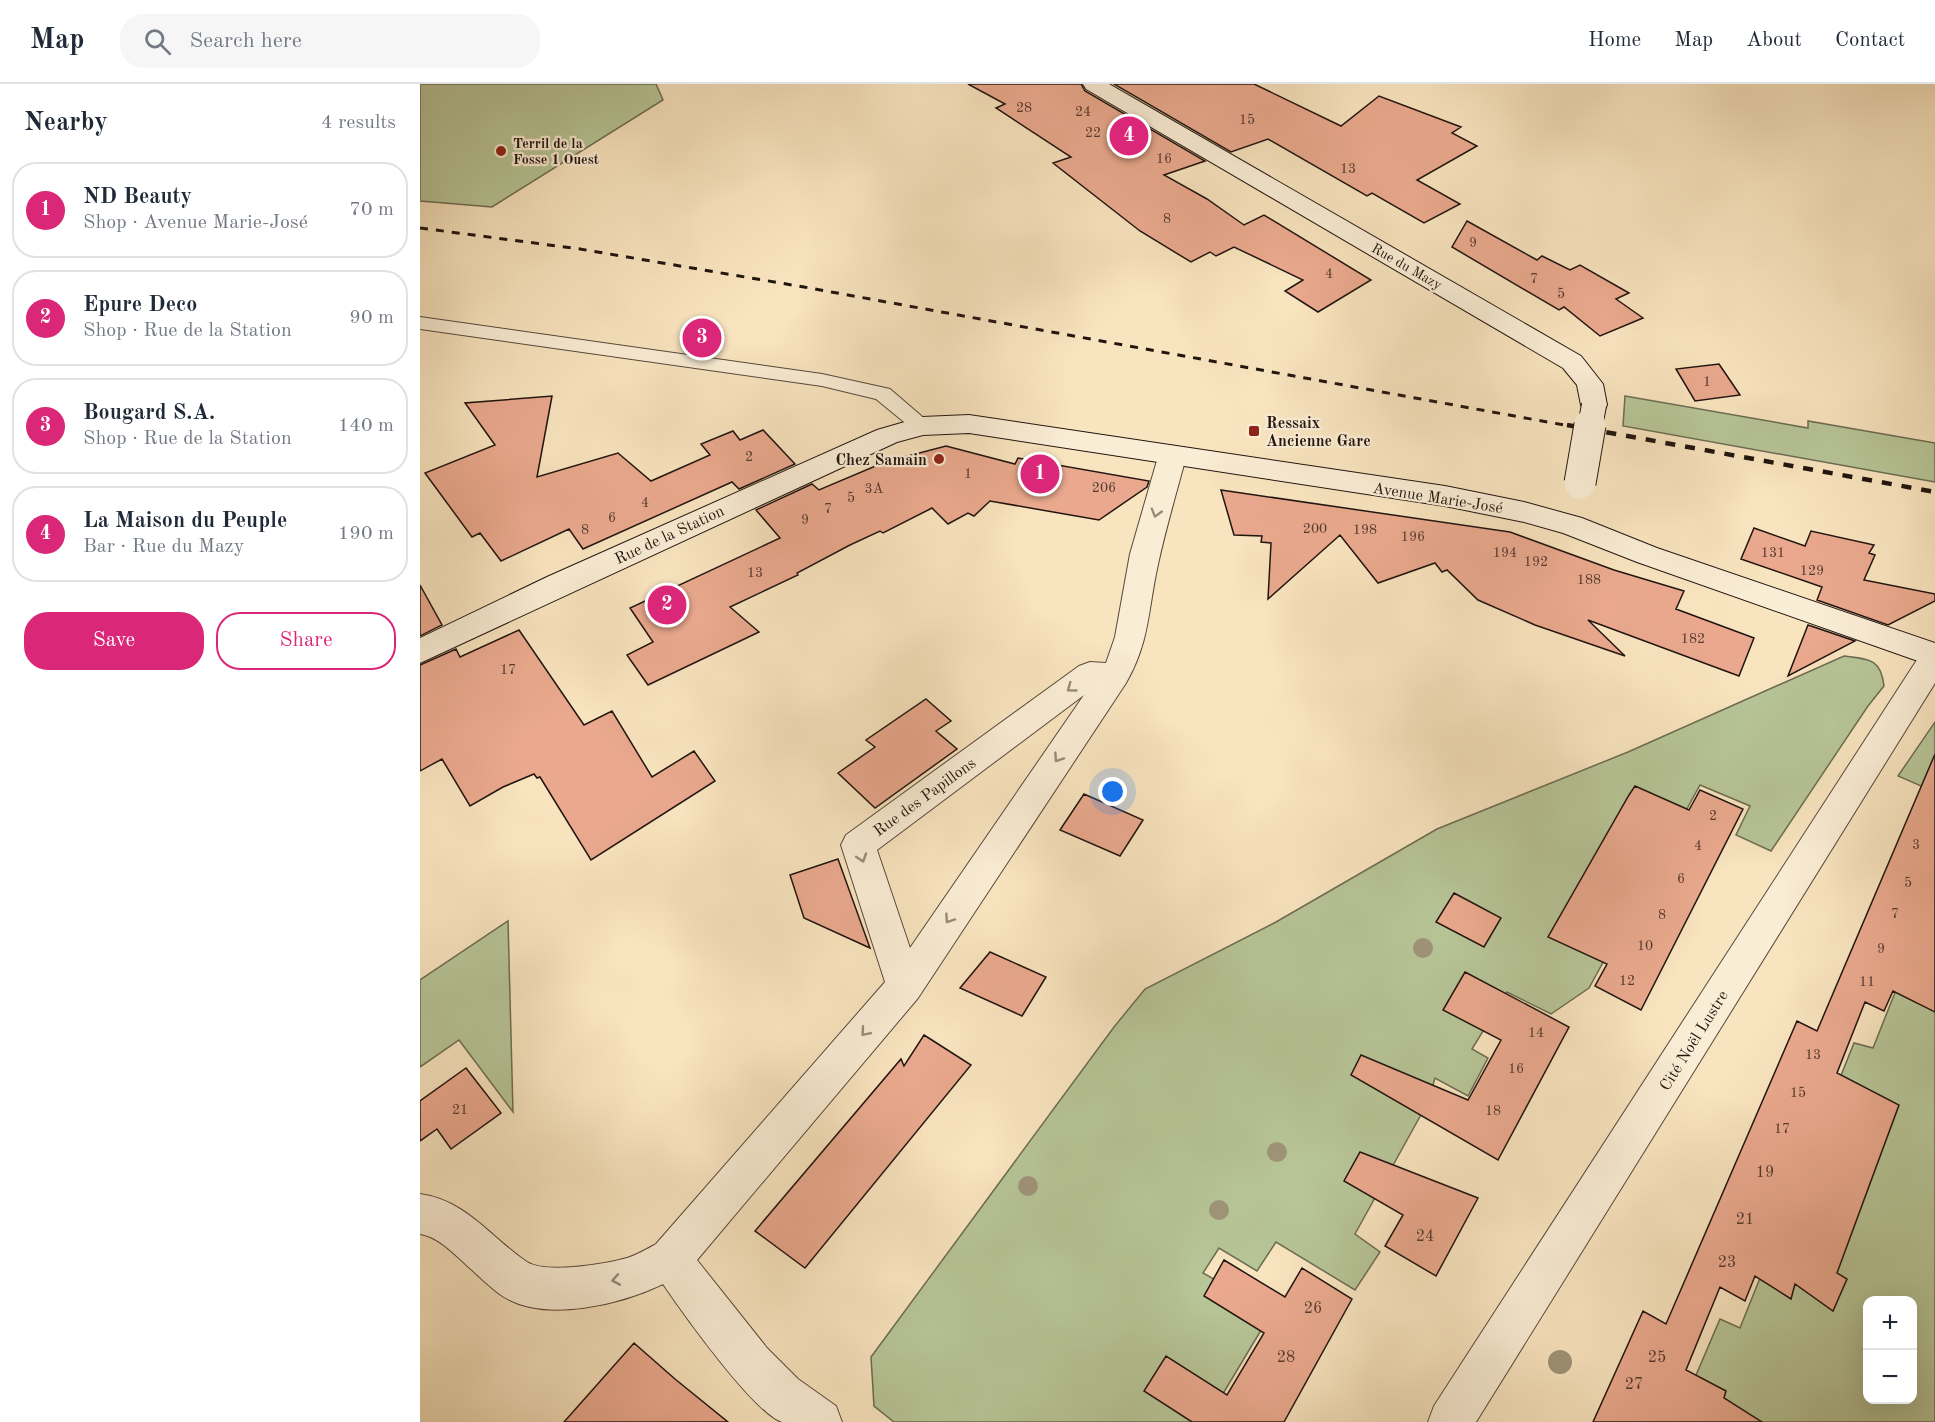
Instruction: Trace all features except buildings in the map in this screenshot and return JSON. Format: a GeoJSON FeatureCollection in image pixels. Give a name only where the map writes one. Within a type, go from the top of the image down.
{"type":"FeatureCollection","features":[{"type":"Feature","properties":{"kind":"street","name":"Rue du Mazy"},"geometry":{"type":"LineString","coordinates":[[1095,84],[1572,362],[1590,384],[1594,405],[1572,525]]}},
{"type":"Feature","properties":{"kind":"street","name":"Avenue Marie-José"},"geometry":{"type":"LineString","coordinates":[[922,426],[969,424],[1172,457],[1445,496],[1524,512],[1572,525],[1647,555],[1935,656]]}},
{"type":"Feature","properties":{"kind":"street","name":"Rue de la Station"},"geometry":{"type":"LineString","coordinates":[[420,651],[836,458],[887,436],[922,426]]}},
{"type":"Feature","properties":{"kind":"street"},"geometry":{"type":"LineString","coordinates":[[420,1214],[434,1216],[458,1231],[519,1282],[546,1288],[586,1286],[631,1278],[670,1259],[904,986],[1114,675],[1129,647],[1141,570],[1172,457]]}},
{"type":"Feature","properties":{"kind":"street","name":"Cité Noël Lustre"},"geometry":{"type":"LineString","coordinates":[[1450,1422],[1935,656]]}},
{"type":"Feature","properties":{"kind":"street","name":"Rue des Papillons"},"geometry":{"type":"LineString","coordinates":[[904,986],[858,845],[1090,674],[1114,675]]}},
{"type":"Feature","properties":{"kind":"street"},"geometry":{"type":"LineString","coordinates":[[670,1259],[708,1314],[745,1357],[784,1396],[820,1422]]}},
{"type":"Feature","properties":{"kind":"lane"},"geometry":{"type":"LineString","coordinates":[[420,324],[678,358],[822,380],[883,394],[922,426]]}},
{"type":"Feature","properties":{"kind":"green space","name":"Terril de la Fosse 1 Ouest"},"geometry":{"type":"Polygon","coordinates":[[[420,84],[656,84],[663,100],[492,207],[420,201],[420,84]]]}},
{"type":"Feature","properties":{"kind":"green space"},"geometry":{"type":"Polygon","coordinates":[[[1625,396],[1808,428],[1808,421],[1935,443],[1935,482],[1623,426],[1625,396]]]}},
{"type":"Feature","properties":{"kind":"green space"},"geometry":{"type":"Polygon","coordinates":[[[1844,656],[1866,659],[1876,665],[1880,670],[1884,686],[1868,706],[1771,851],[1736,835],[1750,806],[1700,785],[1589,988],[1551,1014],[1507,992],[1472,1049],[1488,1058],[1468,1096],[1435,1078],[1428,1102],[1355,1234],[1380,1252],[1355,1290],[1276,1242],[1257,1271],[1219,1248],[1203,1273],[1272,1312],[1206,1422],[894,1422],[874,1406],[871,1357],[1114,1027],[1145,989],[1276,922],[1437,829],[1628,752],[1844,656]]]}},
{"type":"Feature","properties":{"kind":"green space"},"geometry":{"type":"Polygon","coordinates":[[[1935,722],[1935,792],[1898,776],[1935,722]]]}},
{"type":"Feature","properties":{"kind":"green space"},"geometry":{"type":"Polygon","coordinates":[[[1935,892],[1935,1422],[1676,1422],[1720,1319],[1740,1328],[1854,1043],[1873,1048],[1935,892]]]}},
{"type":"Feature","properties":{"kind":"green space"},"geometry":{"type":"Polygon","coordinates":[[[508,921],[513,1112],[459,1040],[420,1067],[420,980],[508,921]]]}},
{"type":"Feature","properties":{"kind":"railway"},"geometry":{"type":"LineString","coordinates":[[420,228],[580,249],[804,287],[1575,427]]}},
{"type":"Feature","properties":{"kind":"railway"},"geometry":{"type":"LineString","coordinates":[[1567,425],[1935,492]]}},
{"type":"Feature","properties":{"kind":"place","name":"La Maison du Peuple"},"geometry":{"type":"Point","coordinates":[1129,136]}},
{"type":"Feature","properties":{"kind":"place","name":"Terril de la Fosse 1 Ouest"},"geometry":{"type":"Point","coordinates":[501,151]}},
{"type":"Feature","properties":{"kind":"place","name":"Bougard S.A."},"geometry":{"type":"Point","coordinates":[702,338]}},
{"type":"Feature","properties":{"kind":"place","name":"Ressaix Ancienne Gare"},"geometry":{"type":"Point","coordinates":[1254,431]}},
{"type":"Feature","properties":{"kind":"place","name":"Chez Samain"},"geometry":{"type":"Point","coordinates":[939,459]}},
{"type":"Feature","properties":{"kind":"place","name":"ND Beauty"},"geometry":{"type":"Point","coordinates":[1040,474]}},
{"type":"Feature","properties":{"kind":"place","name":"Epure Deco"},"geometry":{"type":"Point","coordinates":[667,605]}}]}
